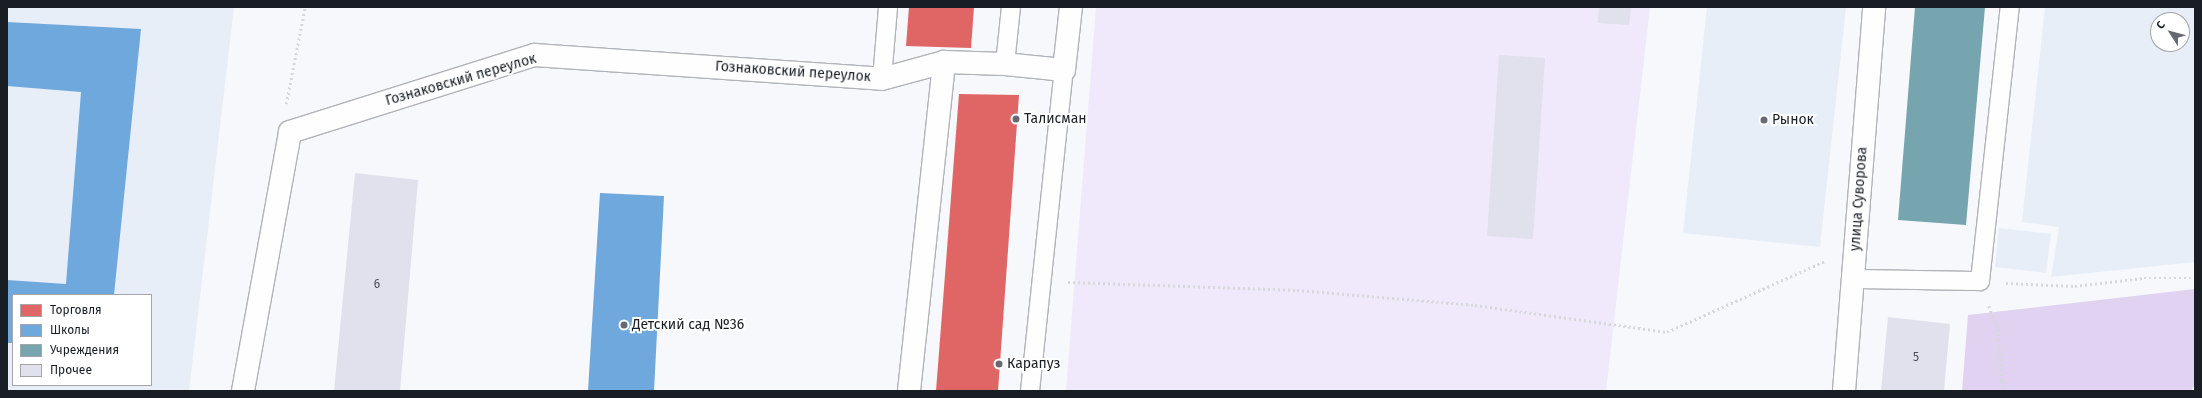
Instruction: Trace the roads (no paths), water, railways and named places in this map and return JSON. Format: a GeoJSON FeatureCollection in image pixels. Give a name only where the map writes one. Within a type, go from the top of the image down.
{"type":"FeatureCollection","features":[{"type":"Feature","properties":{"kind":"street"},"geometry":{"type":"LineString","coordinates":[[1064,70],[1071,7]]}},
{"type":"Feature","properties":{"kind":"street","name":"улица Суворова"},"geometry":{"type":"LineString","coordinates":[[1844,391],[1874,7]]}},
{"type":"Feature","properties":{"kind":"street","name":"Гознаковский переулок"},"geometry":{"type":"LineString","coordinates":[[242,391],[290,132],[534,55],[882,78],[944,62],[1005,64],[1064,70]]}},
{"type":"Feature","properties":{"kind":"street"},"geometry":{"type":"LineString","coordinates":[[909,391],[944,62]]}},
{"type":"Feature","properties":{"kind":"lane"},"geometry":{"type":"LineString","coordinates":[[882,78],[888,7]]}},
{"type":"Feature","properties":{"kind":"lane"},"geometry":{"type":"LineString","coordinates":[[1005,64],[1011,7]]}},
{"type":"Feature","properties":{"kind":"lane"},"geometry":{"type":"LineString","coordinates":[[1853,279],[1980,281],[2010,7]]}},
{"type":"Feature","properties":{"kind":"lane"},"geometry":{"type":"LineString","coordinates":[[1030,391],[1064,70]]}},
{"type":"Feature","properties":{"kind":"place","name":"Талисман"},"geometry":{"type":"Point","coordinates":[1016,119]}},
{"type":"Feature","properties":{"kind":"place","name":"Рынок"},"geometry":{"type":"Point","coordinates":[1764,120]}},
{"type":"Feature","properties":{"kind":"place","name":"Детский сад №36"},"geometry":{"type":"Point","coordinates":[624,325]}},
{"type":"Feature","properties":{"kind":"place","name":"Карапуз"},"geometry":{"type":"Point","coordinates":[999,364]}}]}
